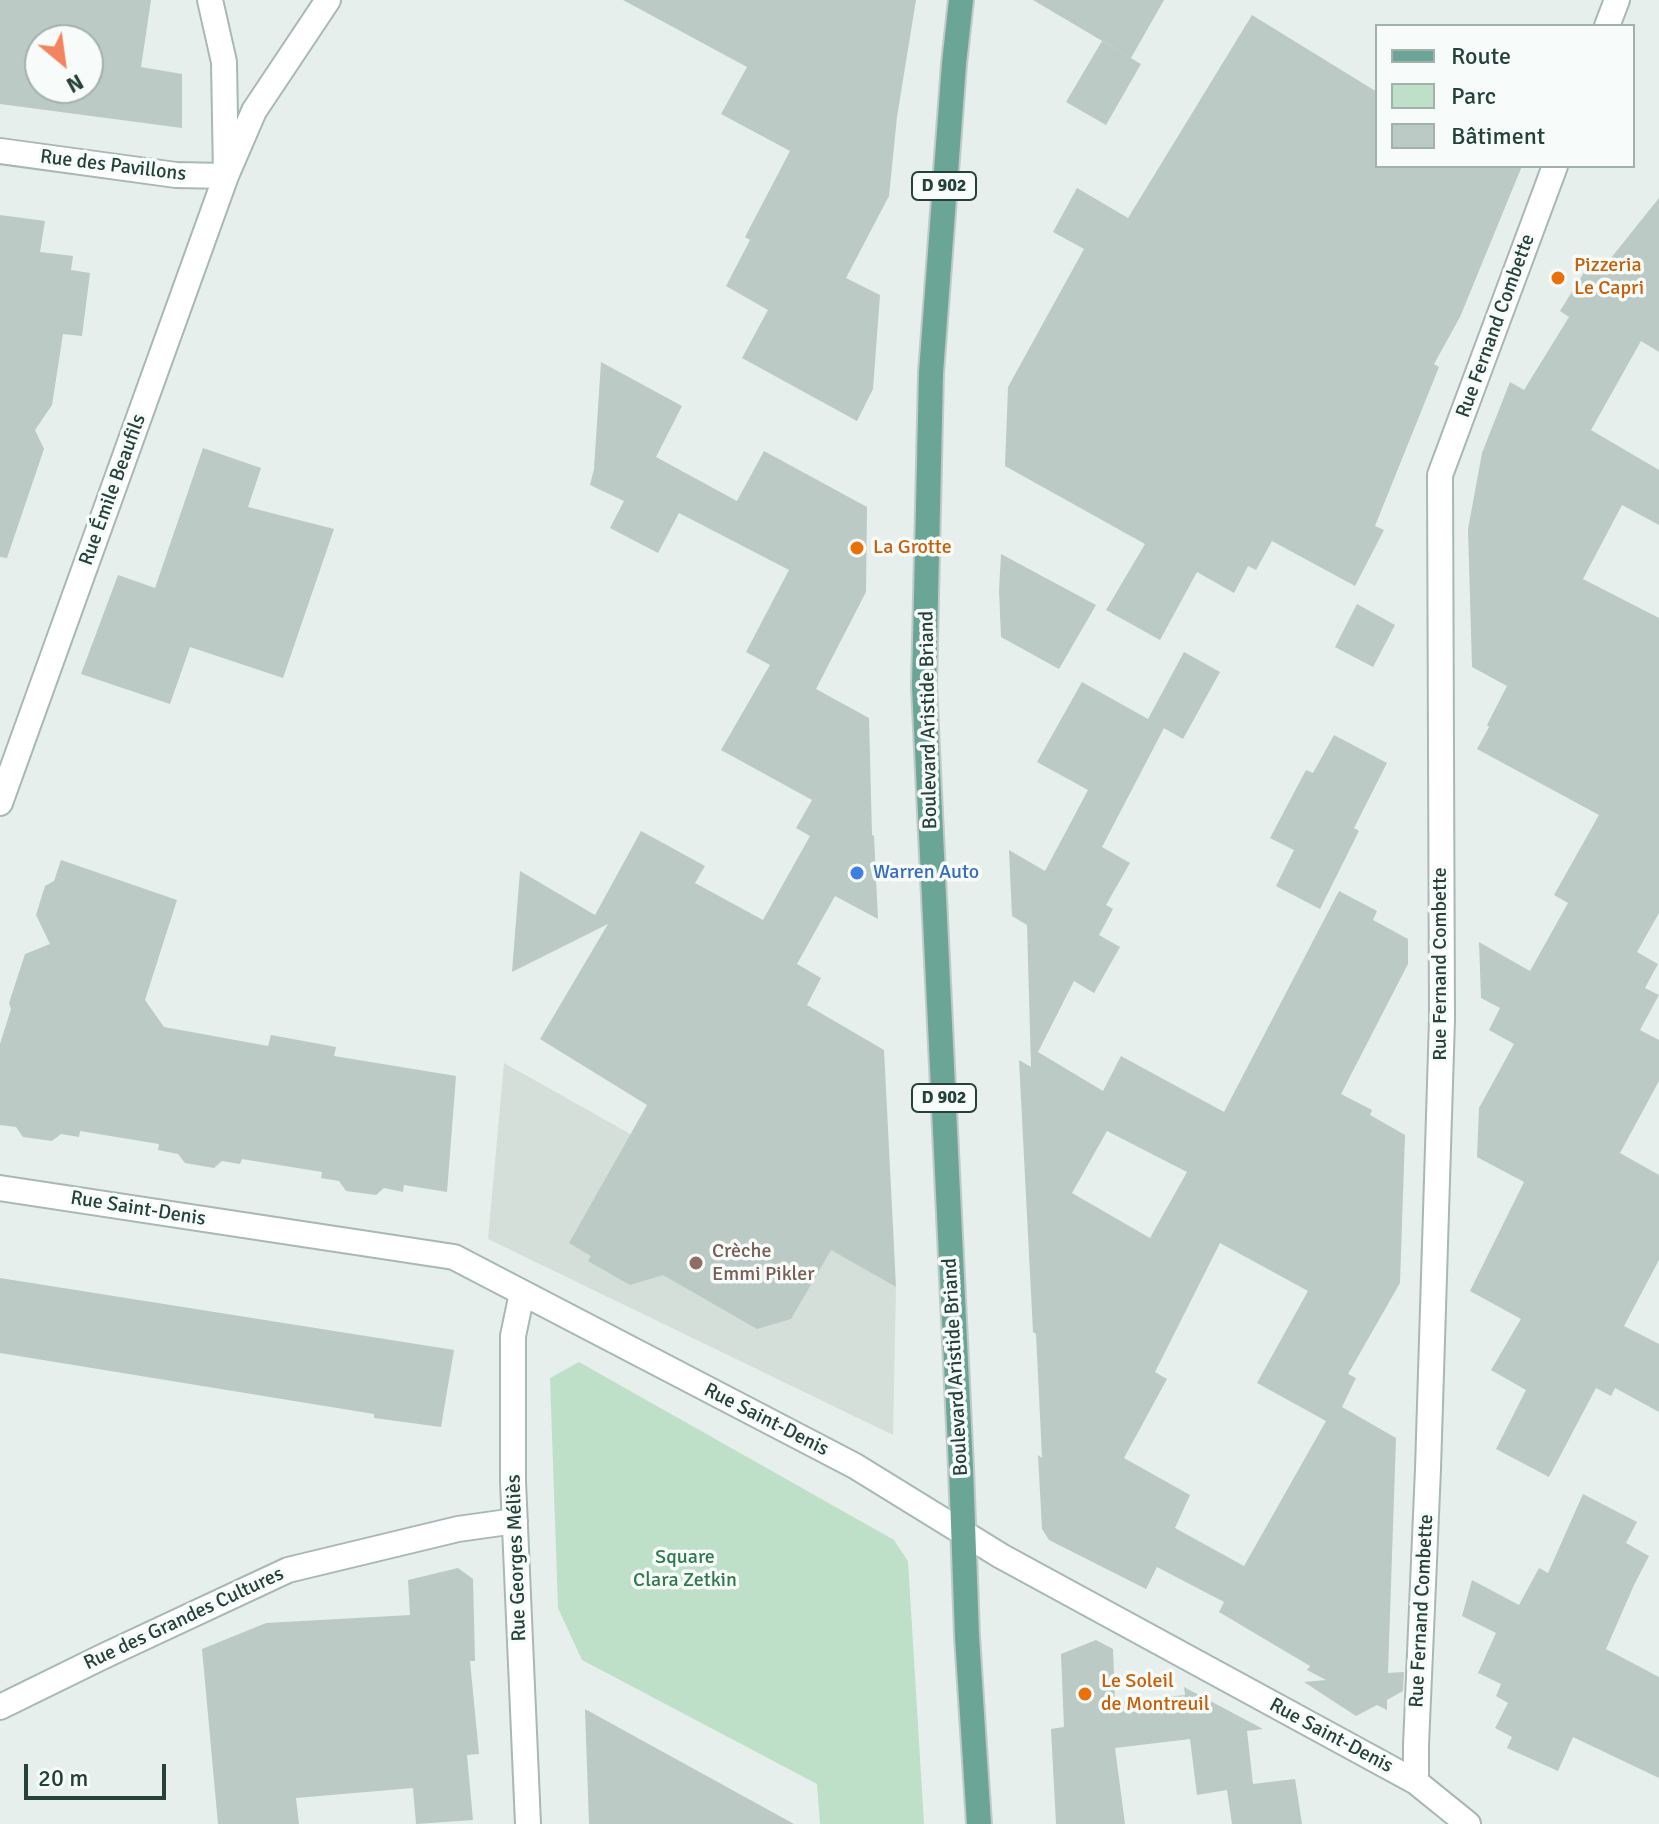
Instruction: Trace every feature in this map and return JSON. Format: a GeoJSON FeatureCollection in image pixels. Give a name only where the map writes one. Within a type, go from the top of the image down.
{"type":"FeatureCollection","features":[{"type":"Feature","properties":{"kind":"main road","name":"Boulevard Aristide Briand"},"geometry":{"type":"LineString","coordinates":[[961,0],[931,373],[924,686],[962,1534],[979,1824]]}},
{"type":"Feature","properties":{"kind":"street","name":"Rue Émile Beaufils"},"geometry":{"type":"LineString","coordinates":[[210,0],[224,62],[226,176]]}},
{"type":"Feature","properties":{"kind":"street","name":"Rue Émile Beaufils"},"geometry":{"type":"LineString","coordinates":[[0,803],[226,176],[254,111],[328,0]]}},
{"type":"Feature","properties":{"kind":"street"},"geometry":{"type":"LineString","coordinates":[[1608,24],[1617,0]]}},
{"type":"Feature","properties":{"kind":"street","name":"Rue des Pavillons"},"geometry":{"type":"LineString","coordinates":[[0,151],[176,175],[226,176]]}},
{"type":"Feature","properties":{"kind":"street","name":"Rue Fernand Combette"},"geometry":{"type":"LineString","coordinates":[[1416,1782],[1442,1019],[1440,475],[1554,168]]}},
{"type":"Feature","properties":{"kind":"street","name":"Rue Saint-Denis"},"geometry":{"type":"LineString","coordinates":[[0,1188],[454,1257],[855,1466],[962,1534],[1416,1782],[1468,1824]]}},
{"type":"Feature","properties":{"kind":"street","name":"Rue Georges Méliès"},"geometry":{"type":"LineString","coordinates":[[522,1293],[513,1336],[515,1521],[528,1824]]}},
{"type":"Feature","properties":{"kind":"street","name":"Rue des Grandes Cultures"},"geometry":{"type":"LineString","coordinates":[[0,1707],[288,1570],[458,1529],[515,1521]]}},
{"type":"Feature","properties":{"kind":"shaded area","name":"Crèche Emmi Pikler"},"geometry":{"type":"Polygon","coordinates":[[[504,1063],[896,1287],[893,1435],[488,1239],[504,1063]]]}},
{"type":"Feature","properties":{"kind":"green space","name":"Square Clara Zetkin"},"geometry":{"type":"Polygon","coordinates":[[[579,1362],[894,1540],[908,1561],[924,1824],[820,1824],[817,1784],[582,1660],[558,1608],[550,1378],[579,1362]]]}},
{"type":"Feature","properties":{"kind":"building"},"geometry":{"type":"Polygon","coordinates":[[[0,0],[151,0],[141,67],[182,74],[182,128],[0,104],[0,0]]]}},
{"type":"Feature","properties":{"kind":"building"},"geometry":{"type":"Polygon","coordinates":[[[623,0],[916,0],[897,117],[889,196],[846,278],[880,295],[873,389],[857,421],[742,358],[768,310],[726,286],[750,240],[745,237],[790,151],[721,114],[747,67],[623,0]]]}},
{"type":"Feature","properties":{"kind":"building"},"geometry":{"type":"Polygon","coordinates":[[[1033,0],[1164,0],[1131,58],[1033,0]]]}},
{"type":"Feature","properties":{"kind":"building"},"geometry":{"type":"Polygon","coordinates":[[[1252,15],[1375,91],[1375,168],[1521,168],[1460,317],[1434,364],[1439,367],[1375,526],[1384,530],[1355,586],[1272,541],[1256,570],[1248,566],[1234,593],[1197,572],[1160,640],[1106,610],[1145,544],[1005,466],[1008,387],[1084,249],[1053,232],[1077,188],[1128,218],[1252,15]]]}},
{"type":"Feature","properties":{"kind":"building"},"geometry":{"type":"Polygon","coordinates":[[[1102,41],[1141,64],[1106,125],[1066,102],[1102,41]]]}},
{"type":"Feature","properties":{"kind":"building"},"geometry":{"type":"Polygon","coordinates":[[[1659,198],[1659,352],[1641,341],[1591,430],[1659,470],[1659,525],[1622,505],[1583,579],[1659,618],[1659,913],[1637,952],[1658,964],[1645,988],[1659,995],[1640,1030],[1659,1040],[1659,1081],[1620,1153],[1659,1175],[1659,1260],[1624,1326],[1659,1344],[1659,1412],[1615,1388],[1611,1396],[1596,1388],[1549,1477],[1496,1449],[1526,1390],[1491,1370],[1521,1319],[1470,1291],[1524,1182],[1477,1157],[1479,1108],[1514,1044],[1489,1030],[1500,1008],[1481,998],[1479,942],[1530,971],[1568,903],[1554,895],[1599,815],[1477,749],[1507,686],[1472,667],[1468,529],[1482,453],[1510,382],[1524,390],[1569,317],[1560,311],[1588,266],[1599,273],[1659,198]]]}},
{"type":"Feature","properties":{"kind":"building"},"geometry":{"type":"Polygon","coordinates":[[[0,215],[45,221],[40,252],[73,256],[71,270],[90,273],[82,336],[63,334],[52,405],[35,430],[44,449],[7,558],[0,557],[0,215]]]}},
{"type":"Feature","properties":{"kind":"building"},"geometry":{"type":"Polygon","coordinates":[[[601,362],[682,406],[656,457],[737,501],[764,451],[867,507],[866,592],[816,689],[869,718],[878,919],[835,896],[797,964],[821,978],[807,1005],[884,1050],[896,1287],[831,1250],[791,1319],[757,1329],[663,1275],[630,1285],[588,1261],[591,1256],[569,1243],[647,1105],[540,1039],[608,924],[512,972],[520,871],[595,915],[641,831],[705,866],[695,883],[763,920],[810,836],[796,828],[812,800],[721,750],[770,665],[746,652],[789,570],[679,513],[658,553],[610,528],[624,501],[590,485],[594,469],[601,362]]]}},
{"type":"Feature","properties":{"kind":"building"},"geometry":{"type":"Polygon","coordinates":[[[203,448],[261,468],[248,507],[334,529],[283,678],[190,647],[170,704],[81,674],[118,575],[155,588],[203,448]]]}},
{"type":"Feature","properties":{"kind":"building"},"geometry":{"type":"Polygon","coordinates":[[[1001,554],[1096,605],[1059,669],[1001,637],[1001,554]]]}},
{"type":"Feature","properties":{"kind":"building"},"geometry":{"type":"Polygon","coordinates":[[[1357,604],[1395,625],[1373,667],[1335,647],[1357,604]]]}},
{"type":"Feature","properties":{"kind":"building"},"geometry":{"type":"Polygon","coordinates":[[[1184,652],[1220,672],[1183,739],[1148,719],[1184,652]]]}},
{"type":"Feature","properties":{"kind":"building"},"geometry":{"type":"Polygon","coordinates":[[[1082,682],[1164,728],[1102,847],[1130,863],[1106,905],[1113,909],[1099,935],[1120,947],[1094,993],[1074,981],[1038,1052],[1103,1091],[1121,1056],[1224,1112],[1339,891],[1377,911],[1373,920],[1408,939],[1408,964],[1341,1094],[1372,1110],[1370,1115],[1405,1135],[1400,1283],[1348,1374],[1356,1378],[1342,1407],[1396,1438],[1388,1673],[1404,1672],[1403,1691],[1387,1700],[1387,1710],[1377,1705],[1356,1716],[1304,1682],[1326,1680],[1307,1670],[1310,1666],[1219,1612],[1224,1602],[1157,1567],[1146,1589],[1049,1540],[1042,1529],[1036,1334],[1033,1332],[1019,1060],[1031,1067],[1027,925],[1012,916],[1009,850],[1045,871],[1088,790],[1037,762],[1082,682]],[[1107,1131],[1072,1193],[1150,1238],[1187,1172],[1107,1131]],[[1220,1243],[1155,1372],[1167,1379],[1124,1458],[1190,1495],[1175,1528],[1244,1566],[1326,1421],[1257,1383],[1308,1291],[1220,1243]]]}},
{"type":"Feature","properties":{"kind":"building"},"geometry":{"type":"Polygon","coordinates":[[[1334,735],[1387,763],[1354,828],[1359,831],[1320,909],[1276,886],[1294,850],[1270,838],[1306,770],[1313,773],[1334,735]]]}},
{"type":"Feature","properties":{"kind":"building"},"geometry":{"type":"Polygon","coordinates":[[[61,860],[177,900],[145,1000],[164,1027],[268,1046],[271,1035],[336,1047],[334,1056],[456,1076],[447,1192],[404,1185],[403,1192],[384,1188],[376,1195],[346,1191],[339,1181],[321,1178],[322,1172],[242,1159],[240,1164],[222,1161],[214,1168],[185,1163],[178,1154],[158,1150],[159,1144],[80,1131],[79,1137],[61,1134],[52,1141],[23,1137],[16,1127],[0,1125],[0,1044],[11,1009],[9,1003],[25,954],[50,944],[36,915],[45,886],[54,881],[61,860]]]}},
{"type":"Feature","properties":{"kind":"building"},"geometry":{"type":"Polygon","coordinates":[[[0,1278],[454,1350],[441,1427],[0,1353],[0,1278]]]}},
{"type":"Feature","properties":{"kind":"building"},"geometry":{"type":"Polygon","coordinates":[[[1583,1494],[1637,1522],[1626,1543],[1649,1556],[1606,1649],[1659,1677],[1659,1778],[1573,1737],[1558,1771],[1507,1748],[1512,1737],[1495,1728],[1508,1703],[1496,1696],[1501,1684],[1478,1673],[1496,1633],[1462,1616],[1472,1580],[1519,1605],[1539,1568],[1548,1573],[1583,1494]]]}},
{"type":"Feature","properties":{"kind":"building"},"geometry":{"type":"Polygon","coordinates":[[[458,1568],[473,1579],[475,1661],[470,1661],[479,1754],[467,1755],[473,1820],[416,1824],[413,1788],[296,1798],[299,1824],[218,1824],[202,1649],[266,1623],[410,1615],[408,1580],[458,1568]]]}},
{"type":"Feature","properties":{"kind":"building"},"geometry":{"type":"Polygon","coordinates":[[[1096,1640],[1113,1649],[1115,1702],[1185,1695],[1184,1687],[1263,1729],[1247,1731],[1253,1784],[1295,1779],[1302,1824],[1232,1824],[1227,1790],[1197,1795],[1190,1739],[1115,1748],[1125,1824],[1056,1824],[1051,1729],[1064,1727],[1061,1654],[1096,1640]]]}},
{"type":"Feature","properties":{"kind":"building"},"geometry":{"type":"Polygon","coordinates":[[[585,1709],[794,1824],[589,1824],[585,1709]]]}},
{"type":"Feature","properties":{"kind":"place","name":"Pizzeria Le Capri"},"geometry":{"type":"Point","coordinates":[1558,278]}},
{"type":"Feature","properties":{"kind":"place","name":"La Grotte"},"geometry":{"type":"Point","coordinates":[857,548]}},
{"type":"Feature","properties":{"kind":"place","name":"Warren Auto"},"geometry":{"type":"Point","coordinates":[857,873]}},
{"type":"Feature","properties":{"kind":"place","name":"Crèche Emmi Pikler"},"geometry":{"type":"Point","coordinates":[696,1263]}},
{"type":"Feature","properties":{"kind":"place","name":"Le Soleil de Montreuil"},"geometry":{"type":"Point","coordinates":[1085,1694]}}]}
